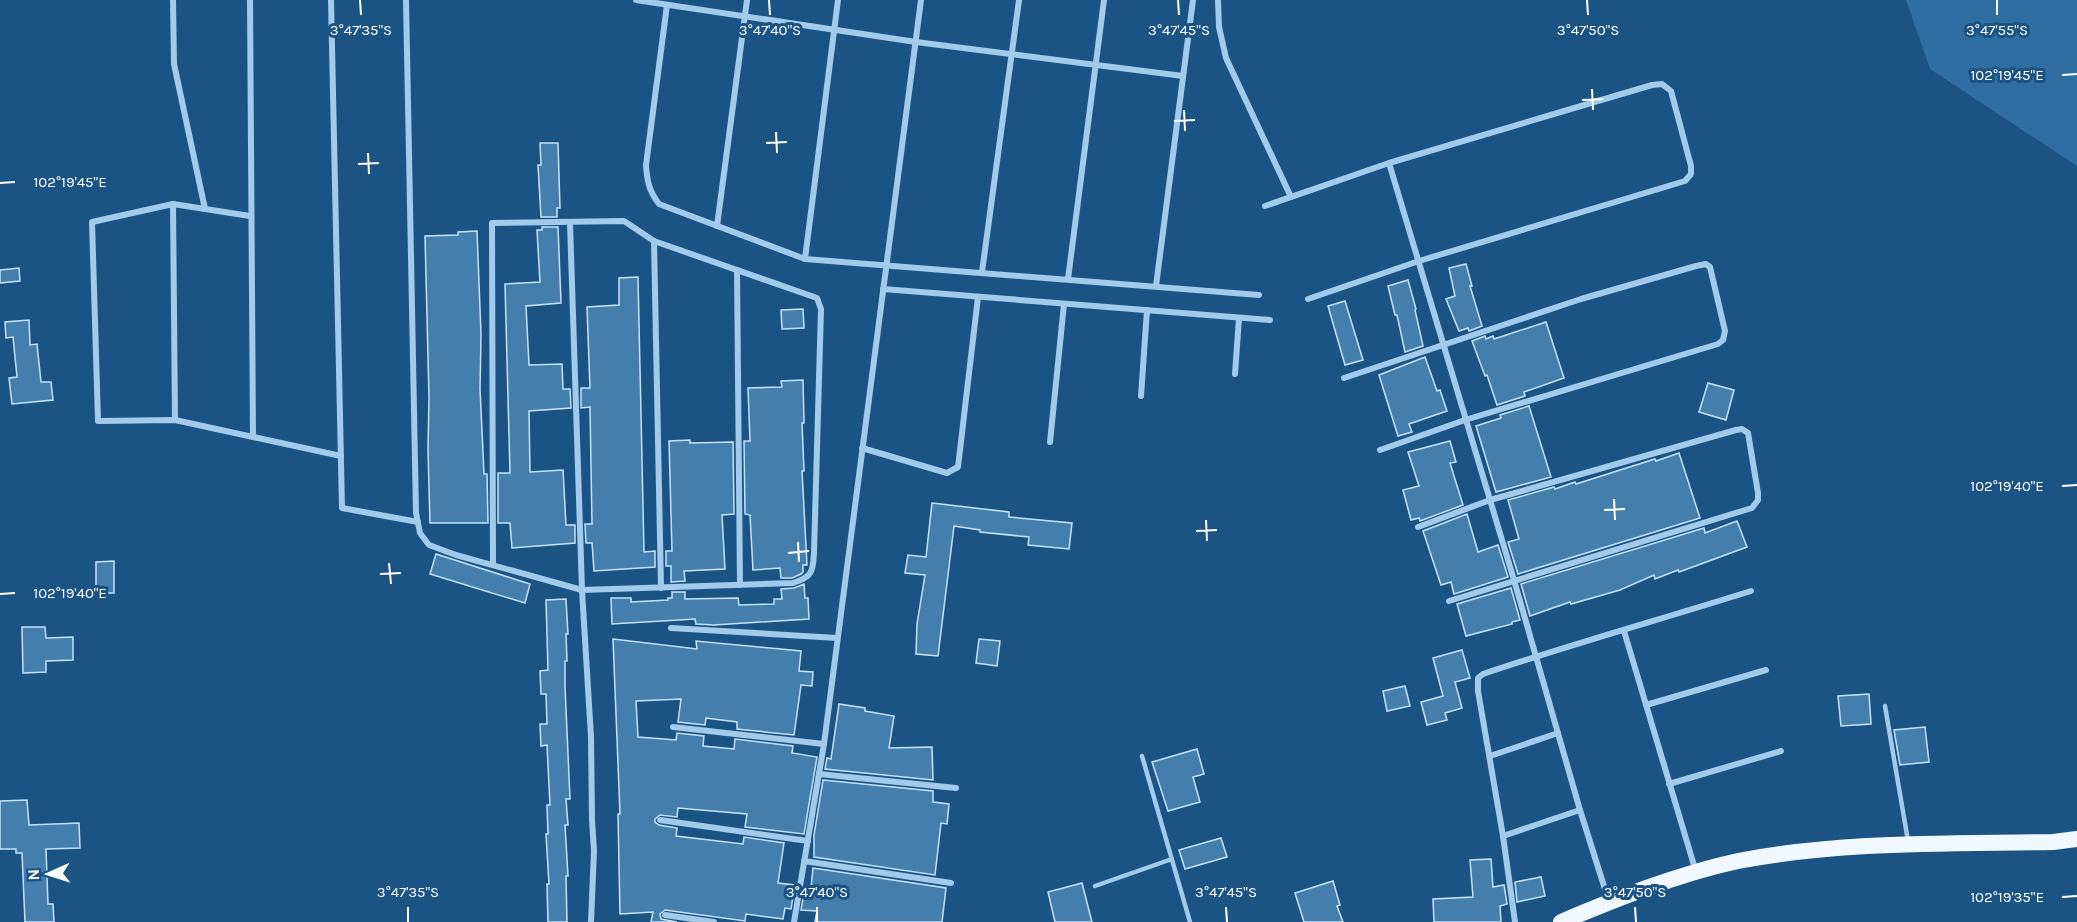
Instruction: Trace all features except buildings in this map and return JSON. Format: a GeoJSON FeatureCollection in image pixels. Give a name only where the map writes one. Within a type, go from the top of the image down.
{"type":"FeatureCollection","features":[{"type":"Feature","properties":{"kind":"highway"},"geometry":{"type":"LineString","coordinates":[[1561,922],[1696,872],[1774,855],[1820,849],[1909,844],[2053,842],[2077,839]]}},
{"type":"Feature","properties":{"kind":"street"},"geometry":{"type":"LineString","coordinates":[[173,0],[174,64],[205,209]]}},
{"type":"Feature","properties":{"kind":"street"},"geometry":{"type":"LineString","coordinates":[[250,0],[253,437]]}},
{"type":"Feature","properties":{"kind":"street"},"geometry":{"type":"LineString","coordinates":[[331,0],[342,507],[418,522]]}},
{"type":"Feature","properties":{"kind":"street"},"geometry":{"type":"LineString","coordinates":[[405,0],[416,513],[420,533],[429,545],[456,555],[582,590],[793,583],[805,579],[813,570],[821,309],[817,298],[654,241],[624,221],[492,223],[493,565]]}},
{"type":"Feature","properties":{"kind":"street"},"geometry":{"type":"LineString","coordinates":[[636,0],[916,42],[1183,76]]}},
{"type":"Feature","properties":{"kind":"street"},"geometry":{"type":"LineString","coordinates":[[717,226],[747,0]]}},
{"type":"Feature","properties":{"kind":"street"},"geometry":{"type":"LineString","coordinates":[[805,259],[838,0]]}},
{"type":"Feature","properties":{"kind":"street"},"geometry":{"type":"LineString","coordinates":[[794,922],[824,744],[921,0]]}},
{"type":"Feature","properties":{"kind":"street"},"geometry":{"type":"LineString","coordinates":[[982,272],[1019,0]]}},
{"type":"Feature","properties":{"kind":"street"},"geometry":{"type":"LineString","coordinates":[[1068,279],[1104,0]]}},
{"type":"Feature","properties":{"kind":"street"},"geometry":{"type":"LineString","coordinates":[[1156,286],[1193,0]]}},
{"type":"Feature","properties":{"kind":"street"},"geometry":{"type":"LineString","coordinates":[[1218,0],[1218,27],[1224,51],[1291,197]]}},
{"type":"Feature","properties":{"kind":"street"},"geometry":{"type":"LineString","coordinates":[[663,3],[646,165],[647,183],[651,195],[659,204],[805,259],[1259,295]]}},
{"type":"Feature","properties":{"kind":"street"},"geometry":{"type":"LineString","coordinates":[[1265,206],[1389,164],[1652,85],[1666,86],[1673,95],[1691,166],[1691,174],[1685,182],[1419,261],[1308,298]]}},
{"type":"Feature","properties":{"kind":"street"},"geometry":{"type":"LineString","coordinates":[[1389,164],[1514,580],[1580,810],[1610,903]]}},
{"type":"Feature","properties":{"kind":"street"},"geometry":{"type":"LineString","coordinates":[[173,204],[175,420]]}},
{"type":"Feature","properties":{"kind":"street"},"geometry":{"type":"LineString","coordinates":[[250,216],[173,204],[92,222],[98,421],[175,420],[341,456]]}},
{"type":"Feature","properties":{"kind":"street"},"geometry":{"type":"LineString","coordinates":[[570,223],[582,590],[591,736],[594,851],[591,922]]}},
{"type":"Feature","properties":{"kind":"street"},"geometry":{"type":"LineString","coordinates":[[654,241],[661,588]]}},
{"type":"Feature","properties":{"kind":"street"},"geometry":{"type":"LineString","coordinates":[[1344,378],[1581,299],[1696,266],[1706,264],[1710,267],[1725,331],[1723,340],[1718,344],[1465,420],[1380,450]]}},
{"type":"Feature","properties":{"kind":"street"},"geometry":{"type":"LineString","coordinates":[[737,270],[740,585]]}},
{"type":"Feature","properties":{"kind":"street"},"geometry":{"type":"LineString","coordinates":[[883,290],[1269,320]]}},
{"type":"Feature","properties":{"kind":"street"},"geometry":{"type":"LineString","coordinates":[[862,448],[947,472],[958,467],[978,297]]}},
{"type":"Feature","properties":{"kind":"street"},"geometry":{"type":"LineString","coordinates":[[1050,442],[1064,304]]}},
{"type":"Feature","properties":{"kind":"street"},"geometry":{"type":"LineString","coordinates":[[1141,396],[1147,310]]}},
{"type":"Feature","properties":{"kind":"street"},"geometry":{"type":"LineString","coordinates":[[1235,374],[1239,318]]}},
{"type":"Feature","properties":{"kind":"street"},"geometry":{"type":"LineString","coordinates":[[1418,527],[1490,500],[1736,430],[1742,429],[1748,433],[1758,493],[1758,500],[1752,508],[1449,601]]}},
{"type":"Feature","properties":{"kind":"street"},"geometry":{"type":"LineString","coordinates":[[1515,922],[1478,691],[1478,678],[1483,674],[1536,656],[1751,591]]}},
{"type":"Feature","properties":{"kind":"street"},"geometry":{"type":"LineString","coordinates":[[670,628],[837,638]]}},
{"type":"Feature","properties":{"kind":"street"},"geometry":{"type":"LineString","coordinates":[[1624,631],[1696,872]]}},
{"type":"Feature","properties":{"kind":"street"},"geometry":{"type":"LineString","coordinates":[[1646,705],[1766,670]]}},
{"type":"Feature","properties":{"kind":"street"},"geometry":{"type":"LineString","coordinates":[[673,727],[824,744]]}},
{"type":"Feature","properties":{"kind":"street"},"geometry":{"type":"LineString","coordinates":[[1490,756],[1558,733]]}},
{"type":"Feature","properties":{"kind":"street"},"geometry":{"type":"LineString","coordinates":[[1670,784],[1781,751]]}},
{"type":"Feature","properties":{"kind":"street"},"geometry":{"type":"LineString","coordinates":[[819,774],[956,788]]}},
{"type":"Feature","properties":{"kind":"street"},"geometry":{"type":"LineString","coordinates":[[1503,836],[1580,810]]}},
{"type":"Feature","properties":{"kind":"street"},"geometry":{"type":"LineString","coordinates":[[660,820],[808,841]]}},
{"type":"Feature","properties":{"kind":"street"},"geometry":{"type":"LineString","coordinates":[[804,861],[951,883]]}},
{"type":"Feature","properties":{"kind":"street"},"geometry":{"type":"LineString","coordinates":[[665,915],[714,922]]}},
{"type":"Feature","properties":{"kind":"lane"},"geometry":{"type":"LineString","coordinates":[[1885,706],[1909,844]]}},
{"type":"Feature","properties":{"kind":"lane"},"geometry":{"type":"LineString","coordinates":[[1142,756],[1190,922]]}},
{"type":"Feature","properties":{"kind":"lane"},"geometry":{"type":"LineString","coordinates":[[1095,886],[1172,859]]}},
{"type":"Feature","properties":{"kind":"shaded area"},"geometry":{"type":"Polygon","coordinates":[[[1906,0],[2077,0],[2077,166],[1930,69],[1906,0]]]}}]}
